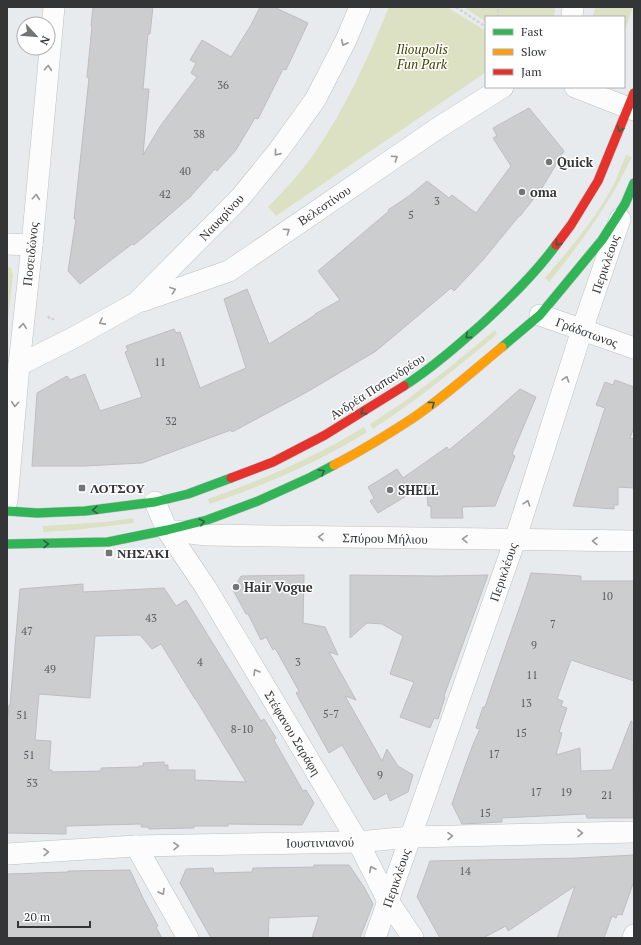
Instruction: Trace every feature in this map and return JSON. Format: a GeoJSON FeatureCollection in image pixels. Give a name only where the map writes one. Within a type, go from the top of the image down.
{"type":"FeatureCollection","features":[{"type":"Feature","properties":{"kind":"street","name":"Ποσειδώνος"},"geometry":{"type":"LineString","coordinates":[[7,501],[54,7]]}},
{"type":"Feature","properties":{"kind":"street","name":"Ναυαρίνου"},"geometry":{"type":"LineString","coordinates":[[19,365],[73,338],[136,303],[240,198],[279,150],[315,100],[346,40],[360,7]]}},
{"type":"Feature","properties":{"kind":"street","name":"Βελεστίνου"},"geometry":{"type":"LineString","coordinates":[[136,303],[229,270],[438,128],[501,88]]}},
{"type":"Feature","properties":{"kind":"street"},"geometry":{"type":"LineString","coordinates":[[578,88],[632,104]]}},
{"type":"Feature","properties":{"kind":"street","name":"Ανδρέα Παπανδρέου"},"geometry":{"type":"LineString","coordinates":[[7,511],[37,513],[112,508],[155,502],[188,494],[273,462],[325,435],[418,376],[468,336],[512,296],[544,262],[571,225],[598,182],[632,104]]}},
{"type":"Feature","properties":{"kind":"street"},"geometry":{"type":"LineString","coordinates":[[7,544],[108,542],[207,520],[258,501],[311,477],[364,449],[414,417],[463,380],[540,315],[602,240],[625,204],[634,183]]}},
{"type":"Feature","properties":{"kind":"street","name":"Περικλέους"},"geometry":{"type":"LineString","coordinates":[[375,938],[515,540],[582,330],[625,204]]}},
{"type":"Feature","properties":{"kind":"street"},"geometry":{"type":"LineString","coordinates":[[7,244],[32,245]]}},
{"type":"Feature","properties":{"kind":"street","name":"Γράδστωνος"},"geometry":{"type":"LineString","coordinates":[[540,315],[634,348]]}},
{"type":"Feature","properties":{"kind":"street"},"geometry":{"type":"LineString","coordinates":[[155,502],[167,530]]}},
{"type":"Feature","properties":{"kind":"street","name":"Σπύρου Μήλιου"},"geometry":{"type":"LineString","coordinates":[[167,530],[206,535],[634,541]]}},
{"type":"Feature","properties":{"kind":"street","name":"Στέφανου Σαράφη"},"geometry":{"type":"LineString","coordinates":[[167,530],[210,595],[358,842],[388,901],[413,938]]}},
{"type":"Feature","properties":{"kind":"street","name":"Ιουστινιανού"},"geometry":{"type":"LineString","coordinates":[[7,854],[136,846],[358,842],[411,837],[634,832]]}},
{"type":"Feature","properties":{"kind":"street"},"geometry":{"type":"LineString","coordinates":[[136,846],[188,938]]}},
{"type":"Feature","properties":{"kind":"path"},"geometry":{"type":"LineString","coordinates":[[456,7],[485,26]]}},
{"type":"Feature","properties":{"kind":"green space","name":"Ilioupolis Fun Park"},"geometry":{"type":"Polygon","coordinates":[[[389,7],[447,7],[485,30],[485,73],[276,216],[268,207],[314,154],[346,101],[373,45],[389,7]]]}},
{"type":"Feature","properties":{"kind":"green space"},"geometry":{"type":"Polygon","coordinates":[[[464,7],[555,7],[554,16],[485,16],[485,21],[464,7]]]}},
{"type":"Feature","properties":{"kind":"green space"},"geometry":{"type":"Polygon","coordinates":[[[595,7],[633,7],[625,31],[625,16],[593,16],[595,7]]]}},
{"type":"Feature","properties":{"kind":"green space"},"geometry":{"type":"Polygon","coordinates":[[[626,155],[632,157],[605,206],[584,237],[549,282],[545,278],[591,221],[607,197],[626,155]]]}},
{"type":"Feature","properties":{"kind":"green space"},"geometry":{"type":"Polygon","coordinates":[[[7,266],[11,268],[13,275],[7,327],[7,266]]]}},
{"type":"Feature","properties":{"kind":"green space"},"geometry":{"type":"Polygon","coordinates":[[[495,330],[497,334],[467,359],[421,395],[373,429],[370,424],[405,401],[495,330]]]}},
{"type":"Feature","properties":{"kind":"green space"},"geometry":{"type":"Polygon","coordinates":[[[364,427],[367,432],[329,454],[270,481],[210,504],[208,499],[288,467],[327,448],[364,427]]]}},
{"type":"Feature","properties":{"kind":"green space"},"geometry":{"type":"Polygon","coordinates":[[[133,518],[134,523],[43,532],[43,526],[105,522],[133,518]]]}},
{"type":"Feature","properties":{"kind":"building"},"geometry":{"type":"Polygon","coordinates":[[[93,7],[153,7],[150,34],[148,34],[143,89],[149,89],[143,155],[161,125],[197,77],[191,73],[196,63],[190,60],[202,40],[231,57],[251,25],[260,7],[274,7],[308,23],[286,70],[283,69],[258,119],[255,118],[236,150],[217,171],[215,169],[190,197],[159,224],[134,245],[132,244],[80,284],[68,271],[76,219],[74,219],[89,78],[87,77],[93,7]]]}},
{"type":"Feature","properties":{"kind":"building"},"geometry":{"type":"Polygon","coordinates":[[[529,108],[564,151],[542,188],[483,260],[454,291],[451,288],[376,351],[307,392],[232,432],[231,430],[142,463],[84,466],[32,466],[37,393],[67,376],[70,380],[85,374],[100,411],[142,397],[125,352],[128,351],[126,346],[174,329],[176,333],[180,332],[200,388],[246,368],[224,299],[247,289],[269,344],[315,314],[340,300],[318,271],[389,211],[388,210],[409,196],[427,181],[449,198],[452,195],[476,213],[511,166],[493,138],[497,136],[493,128],[529,108]]]}},
{"type":"Feature","properties":{"kind":"building"},"geometry":{"type":"Polygon","coordinates":[[[615,380],[634,387],[634,427],[630,438],[634,439],[634,488],[618,487],[618,505],[614,505],[614,509],[573,506],[605,408],[596,405],[605,382],[613,385],[615,380]]]}},
{"type":"Feature","properties":{"kind":"building"},"geometry":{"type":"Polygon","coordinates":[[[520,389],[536,397],[512,454],[515,456],[495,506],[462,507],[463,518],[431,518],[431,506],[428,506],[426,484],[378,513],[370,501],[374,498],[368,487],[397,469],[403,478],[447,447],[449,450],[520,389]]]}},
{"type":"Feature","properties":{"kind":"building"},"geometry":{"type":"Polygon","coordinates":[[[531,573],[581,576],[581,581],[634,581],[634,681],[571,660],[557,699],[563,701],[561,706],[567,708],[559,732],[562,733],[556,755],[580,748],[581,771],[612,770],[632,721],[633,818],[587,818],[586,814],[502,818],[502,822],[462,824],[452,804],[480,729],[476,728],[483,707],[485,707],[531,573]]]}},
{"type":"Feature","properties":{"kind":"building"},"geometry":{"type":"Polygon","coordinates":[[[304,575],[303,623],[325,627],[338,655],[329,652],[356,700],[345,696],[382,761],[387,749],[398,766],[413,775],[408,792],[390,801],[387,793],[374,800],[342,745],[329,753],[296,693],[299,691],[275,648],[273,650],[266,637],[261,640],[248,614],[246,614],[233,590],[241,576],[304,575]]]}},
{"type":"Feature","properties":{"kind":"building"},"geometry":{"type":"Polygon","coordinates":[[[350,575],[488,575],[444,696],[445,697],[438,719],[434,718],[430,728],[400,717],[414,682],[390,674],[403,636],[382,624],[367,623],[350,638],[350,575]]]}},
{"type":"Feature","properties":{"kind":"building"},"geometry":{"type":"Polygon","coordinates":[[[83,584],[83,592],[164,588],[176,606],[186,600],[261,721],[264,719],[276,738],[274,740],[303,791],[306,790],[314,803],[302,825],[228,824],[228,826],[194,826],[194,828],[149,829],[148,827],[141,827],[141,824],[66,826],[66,834],[7,833],[7,722],[10,705],[20,589],[83,584]],[[140,635],[95,636],[90,698],[39,694],[35,740],[51,741],[49,770],[52,770],[52,772],[101,771],[101,768],[139,767],[143,766],[143,763],[164,762],[164,765],[168,765],[168,770],[195,770],[195,780],[246,782],[161,644],[152,649],[140,635]]]}},
{"type":"Feature","properties":{"kind":"building"},"geometry":{"type":"Polygon","coordinates":[[[634,855],[634,881],[622,915],[618,914],[616,918],[612,916],[604,938],[557,938],[575,886],[508,931],[506,926],[483,938],[440,938],[417,897],[430,861],[577,858],[634,855]]]}},
{"type":"Feature","properties":{"kind":"building"},"geometry":{"type":"Polygon","coordinates":[[[314,865],[349,865],[364,887],[373,904],[360,938],[312,938],[319,916],[269,918],[268,938],[211,938],[180,883],[186,869],[213,868],[214,873],[252,872],[253,868],[314,867],[314,865]]]}},
{"type":"Feature","properties":{"kind":"building"},"geometry":{"type":"Polygon","coordinates":[[[130,870],[158,926],[156,927],[162,938],[7,938],[7,874],[130,870]]]}},
{"type":"Feature","properties":{"kind":"traffic: fast"},"geometry":{"type":"LineString","coordinates":[[502,347],[540,315],[602,240],[625,204],[634,183]]}},
{"type":"Feature","properties":{"kind":"traffic: fast"},"geometry":{"type":"LineString","coordinates":[[404,386],[435,364],[483,323],[531,276],[556,245]]}},
{"type":"Feature","properties":{"kind":"traffic: fast"},"geometry":{"type":"LineString","coordinates":[[7,544],[108,542],[167,530],[207,520],[258,501],[334,465]]}},
{"type":"Feature","properties":{"kind":"traffic: fast"},"geometry":{"type":"LineString","coordinates":[[7,511],[37,513],[85,511],[155,502],[188,494],[231,478]]}},
{"type":"Feature","properties":{"kind":"traffic: slow"},"geometry":{"type":"LineString","coordinates":[[334,465],[384,437],[425,410],[502,347]]}},
{"type":"Feature","properties":{"kind":"traffic: jam"},"geometry":{"type":"LineString","coordinates":[[556,245],[571,225],[598,181],[634,93]]}},
{"type":"Feature","properties":{"kind":"traffic: jam"},"geometry":{"type":"LineString","coordinates":[[231,478],[273,462],[325,435],[404,386]]}},
{"type":"Feature","properties":{"kind":"place","name":"Quick"},"geometry":{"type":"Point","coordinates":[549,162]}},
{"type":"Feature","properties":{"kind":"place","name":"oma"},"geometry":{"type":"Point","coordinates":[522,192]}},
{"type":"Feature","properties":{"kind":"place","name":"ΛΟΤΣΟΥ"},"geometry":{"type":"Point","coordinates":[82,488]}},
{"type":"Feature","properties":{"kind":"place","name":"SHELL"},"geometry":{"type":"Point","coordinates":[390,490]}},
{"type":"Feature","properties":{"kind":"place","name":"ΝΗΣΑΚΙ"},"geometry":{"type":"Point","coordinates":[109,553]}},
{"type":"Feature","properties":{"kind":"place","name":"Hair Vogue"},"geometry":{"type":"Point","coordinates":[236,587]}}]}
